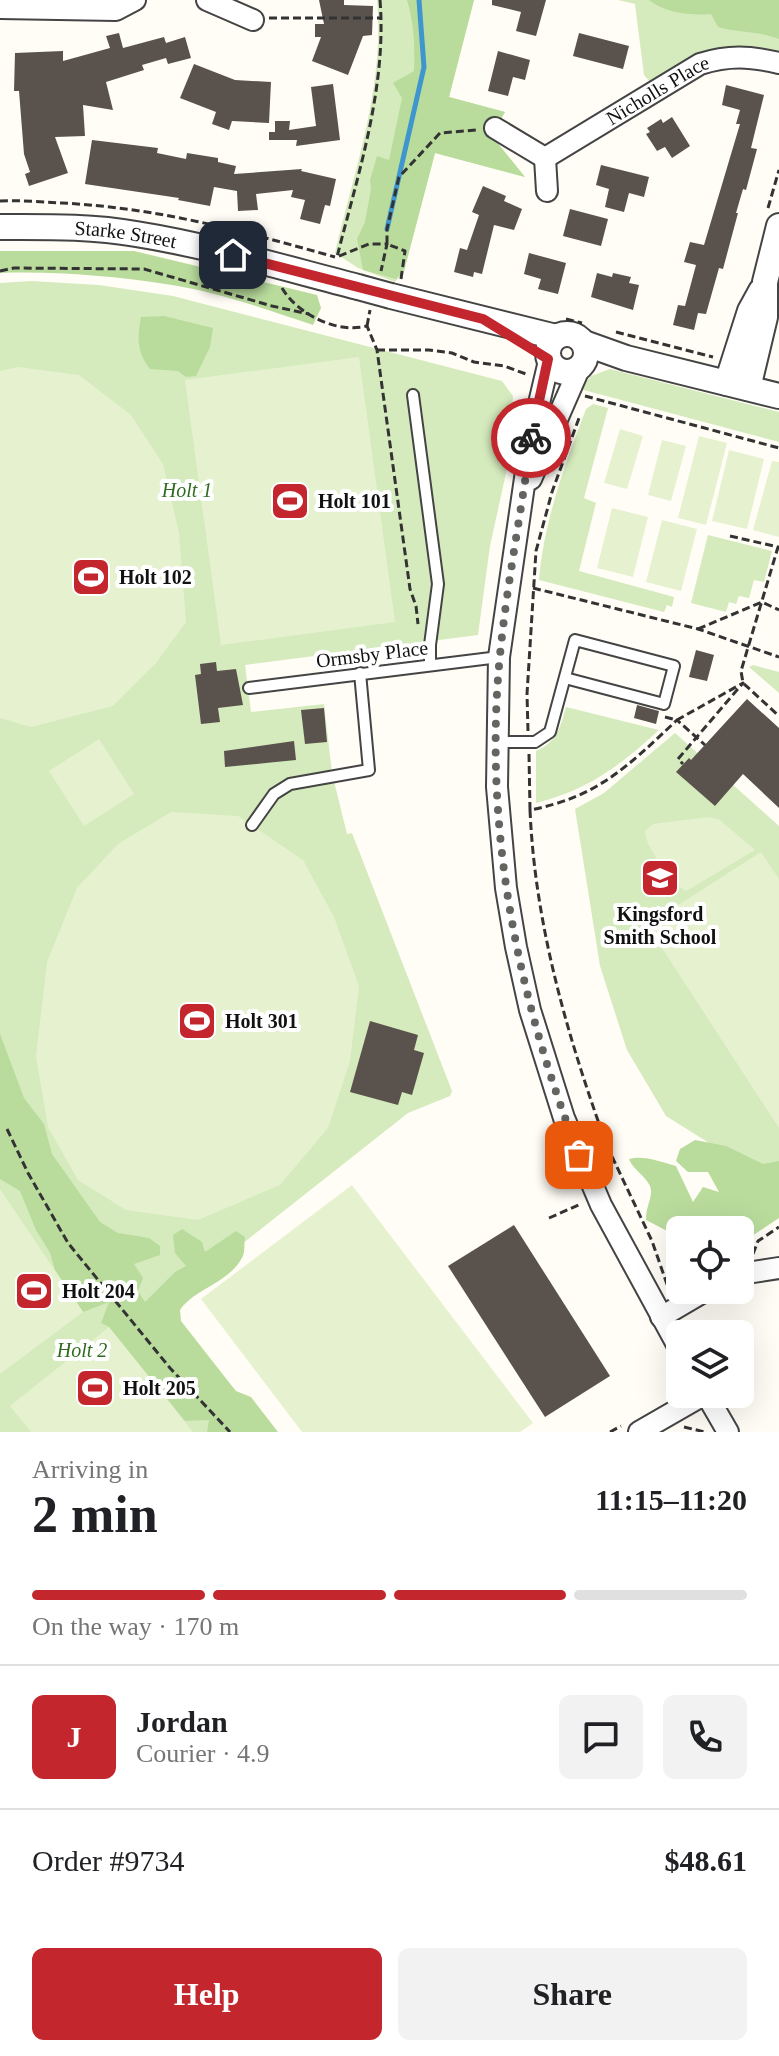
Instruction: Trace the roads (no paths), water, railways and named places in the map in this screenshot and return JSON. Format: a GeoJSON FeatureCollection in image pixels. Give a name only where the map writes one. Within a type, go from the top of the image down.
{"type":"FeatureCollection","features":[{"type":"Feature","properties":{"kind":"street"},"geometry":{"type":"LineString","coordinates":[[0,8],[116,10],[135,0]]}},
{"type":"Feature","properties":{"kind":"street"},"geometry":{"type":"LineString","coordinates":[[207,0],[253,20]]}},
{"type":"Feature","properties":{"kind":"street","name":"Nicholls Place"},"geometry":{"type":"LineString","coordinates":[[545,158],[700,64],[724,56],[747,56],[779,63]]}},
{"type":"Feature","properties":{"kind":"street"},"geometry":{"type":"LineString","coordinates":[[495,128],[545,158],[547,191]]}},
{"type":"Feature","properties":{"kind":"street"},"geometry":{"type":"LineString","coordinates":[[738,386],[765,317],[765,282],[779,226]]}},
{"type":"Feature","properties":{"kind":"street","name":"Starke Street"},"geometry":{"type":"LineString","coordinates":[[0,227],[63,227],[133,233],[209,248],[283,268],[382,287],[553,343]]}},
{"type":"Feature","properties":{"kind":"street"},"geometry":{"type":"LineString","coordinates":[[666,1326],[601,1205],[564,1118],[541,1048],[516,947],[500,831],[496,742],[499,657],[507,588],[531,437],[553,343],[567,333],[574,334],[584,350],[779,396]]}},
{"type":"Feature","properties":{"kind":"street"},"geometry":{"type":"LineString","coordinates":[[553,343],[563,372],[584,350]]}},
{"type":"Feature","properties":{"kind":"street"},"geometry":{"type":"LineString","coordinates":[[524,495],[584,350]]}},
{"type":"Feature","properties":{"kind":"street"},"geometry":{"type":"LineString","coordinates":[[754,1266],[779,1268]]}},
{"type":"Feature","properties":{"kind":"street"},"geometry":{"type":"LineString","coordinates":[[661,1317],[683,1304]]}},
{"type":"Feature","properties":{"kind":"street"},"geometry":{"type":"LineString","coordinates":[[639,1432],[681,1408]]}},
{"type":"Feature","properties":{"kind":"street"},"geometry":{"type":"LineString","coordinates":[[714,1408],[728,1432]]}},
{"type":"Feature","properties":{"kind":"lane"},"geometry":{"type":"LineString","coordinates":[[413,395],[438,584],[430,665]]}},
{"type":"Feature","properties":{"kind":"lane"},"geometry":{"type":"LineString","coordinates":[[496,742],[535,742],[550,732],[575,640],[674,666],[664,704],[565,678]]}},
{"type":"Feature","properties":{"kind":"lane","name":"Ormsby Place"},"geometry":{"type":"LineString","coordinates":[[249,688],[499,657]]}},
{"type":"Feature","properties":{"kind":"lane"},"geometry":{"type":"LineString","coordinates":[[252,825],[274,794],[290,784],[369,770],[360,673]]}},
{"type":"Feature","properties":{"kind":"waterway"},"geometry":{"type":"LineString","coordinates":[[387,229],[424,67],[419,0]]}},
{"type":"Feature","properties":{"kind":"place","name":"Holt 101"},"geometry":{"type":"Point","coordinates":[290,501]}},
{"type":"Feature","properties":{"kind":"place","name":"Holt 102"},"geometry":{"type":"Point","coordinates":[91,577]}},
{"type":"Feature","properties":{"kind":"place","name":"Kingsford Smith School"},"geometry":{"type":"Point","coordinates":[660,878]}},
{"type":"Feature","properties":{"kind":"place","name":"Holt 301"},"geometry":{"type":"Point","coordinates":[197,1021]}},
{"type":"Feature","properties":{"kind":"place","name":"Holt 204"},"geometry":{"type":"Point","coordinates":[34,1291]}},
{"type":"Feature","properties":{"kind":"place","name":"Holt 205"},"geometry":{"type":"Point","coordinates":[95,1388]}},
{"type":"Feature","properties":{"kind":"park label","name":"Holt 1"},"geometry":{"type":"Point","coordinates":[187,490]}},
{"type":"Feature","properties":{"kind":"park label","name":"Holt 2"},"geometry":{"type":"Point","coordinates":[82,1350]}}]}
